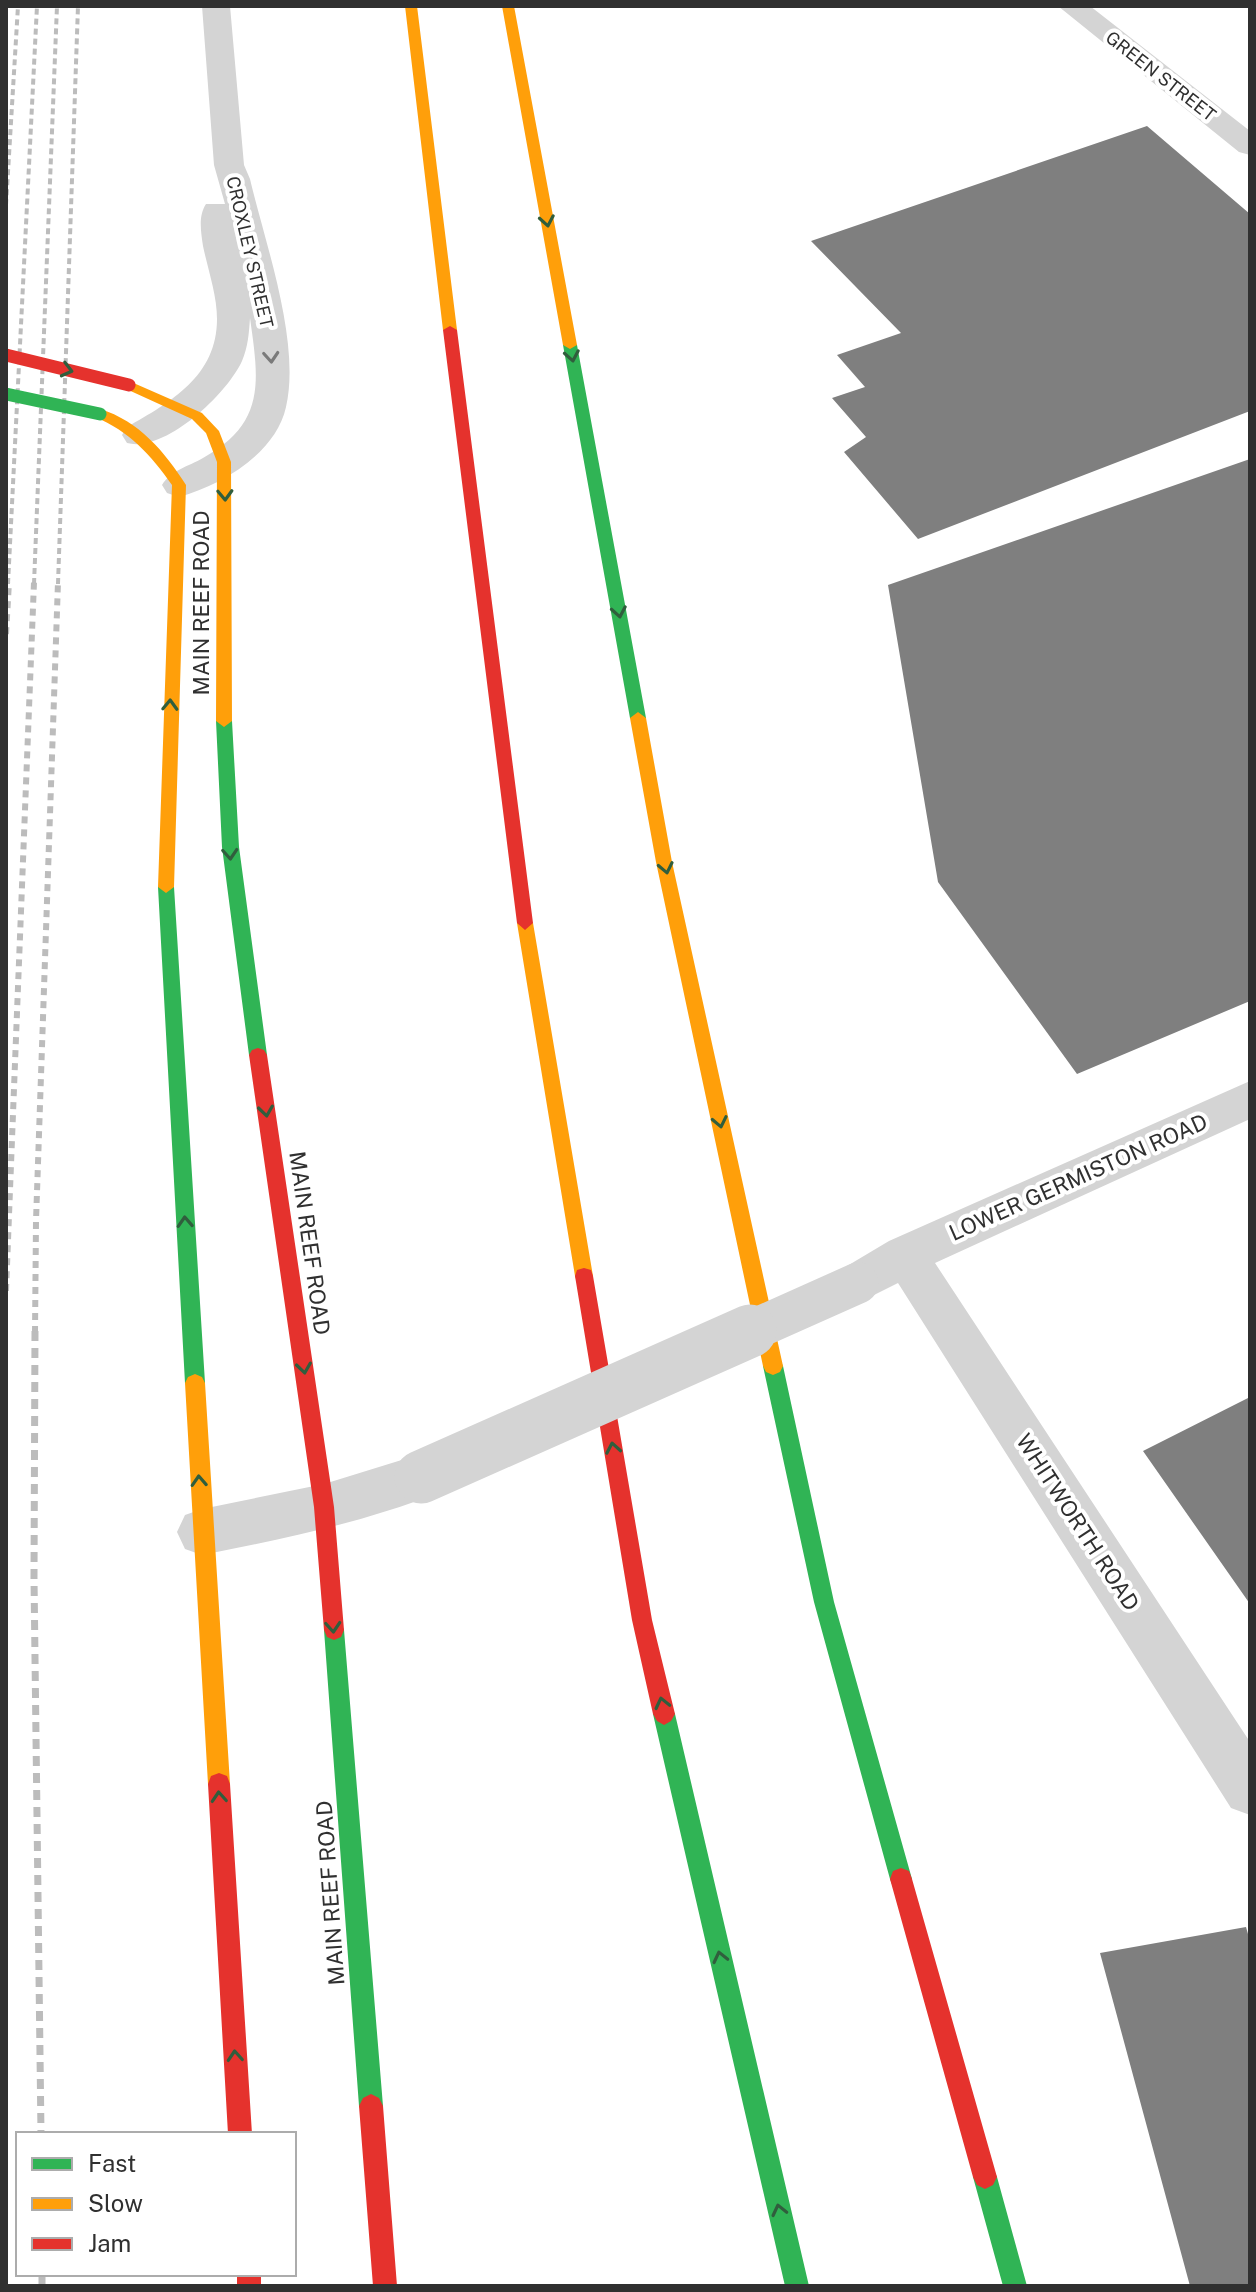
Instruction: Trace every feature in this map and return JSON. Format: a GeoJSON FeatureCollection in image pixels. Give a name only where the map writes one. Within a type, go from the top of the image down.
{"type":"FeatureCollection","features":[{"type":"Feature","properties":{"kind":"main road"},"geometry":{"type":"LineString","coordinates":[[395,6],[428,148]]}},
{"type":"Feature","properties":{"kind":"main road"},"geometry":{"type":"LineString","coordinates":[[411,6],[517,877],[642,1620],[797,2286]]}},
{"type":"Feature","properties":{"kind":"main road"},"geometry":{"type":"LineString","coordinates":[[508,6],[664,862],[824,1602],[1015,2286]]}},
{"type":"Feature","properties":{"kind":"main road"},"geometry":{"type":"LineString","coordinates":[[521,6],[537,162]]}},
{"type":"Feature","properties":{"kind":"main road","name":"MAIN REEF ROAD"},"geometry":{"type":"LineString","coordinates":[[6,355],[129,385],[186,409],[212,431],[224,462],[224,776],[231,871],[324,1507],[385,2286]]}},
{"type":"Feature","properties":{"kind":"main road","name":"MAIN REEF ROAD"},"geometry":{"type":"LineString","coordinates":[[6,394],[100,414],[123,422],[162,459],[179,485],[167,783],[166,890],[240,2132]]}},
{"type":"Feature","properties":{"kind":"street","name":"CROXLEY STREET"},"geometry":{"type":"LineString","coordinates":[[139,435],[186,409],[220,373],[234,340],[230,227],[222,181],[229,165],[216,6]]}},
{"type":"Feature","properties":{"kind":"street","name":"GREEN STREET"},"geometry":{"type":"LineString","coordinates":[[1072,6],[1250,146]]}},
{"type":"Feature","properties":{"kind":"street","name":"CROXLEY STREET"},"geometry":{"type":"LineString","coordinates":[[179,485],[224,462],[245,447],[262,428],[273,374],[259,277],[230,227]]}},
{"type":"Feature","properties":{"kind":"street","name":"LOWER GERMISTON ROAD"},"geometry":{"type":"LineString","coordinates":[[202,1532],[324,1507],[421,1477],[858,1283],[905,1255],[1250,1099]]}},
{"type":"Feature","properties":{"kind":"street","name":"WHITWORTH ROAD"},"geometry":{"type":"LineString","coordinates":[[905,1255],[1250,1789]]}},
{"type":"Feature","properties":{"kind":"building"},"geometry":{"type":"Polygon","coordinates":[[[1147,126],[1250,214],[1250,411],[918,539],[844,452],[866,437],[832,398],[865,387],[837,355],[901,333],[811,241],[1147,126]]]}},
{"type":"Feature","properties":{"kind":"building"},"geometry":{"type":"Polygon","coordinates":[[[1250,459],[1250,1001],[1077,1074],[938,882],[888,585],[1250,459]]]}},
{"type":"Feature","properties":{"kind":"building"},"geometry":{"type":"Polygon","coordinates":[[[1250,1397],[1250,1604],[1143,1451],[1250,1397]]]}},
{"type":"Feature","properties":{"kind":"building"},"geometry":{"type":"Polygon","coordinates":[[[1246,1927],[1250,1941],[1250,2286],[1190,2286],[1100,1953],[1246,1927]]]}},
{"type":"Feature","properties":{"kind":"railway"},"geometry":{"type":"LineString","coordinates":[[6,205],[18,6]]}},
{"type":"Feature","properties":{"kind":"railway"},"geometry":{"type":"LineString","coordinates":[[8,584],[37,6]]}},
{"type":"Feature","properties":{"kind":"railway"},"geometry":{"type":"LineString","coordinates":[[34,584],[57,6]]}},
{"type":"Feature","properties":{"kind":"railway"},"geometry":{"type":"LineString","coordinates":[[58,584],[78,6]]}},
{"type":"Feature","properties":{"kind":"railway"},"geometry":{"type":"LineString","coordinates":[[6,634],[9,582]]}},
{"type":"Feature","properties":{"kind":"railway"},"geometry":{"type":"LineString","coordinates":[[6,1291],[34,582]]}},
{"type":"Feature","properties":{"kind":"railway"},"geometry":{"type":"LineString","coordinates":[[35,1333],[36,1221],[58,582]]}},
{"type":"Feature","properties":{"kind":"railway"},"geometry":{"type":"LineString","coordinates":[[35,1331],[34,1578],[41,2132]]}},
{"type":"Feature","properties":{"kind":"railway"},"geometry":{"type":"LineString","coordinates":[[42,2276],[42,2286]]}},
{"type":"Feature","properties":{"kind":"traffic: fast"},"geometry":{"type":"LineString","coordinates":[[570,345],[638,718]]}},
{"type":"Feature","properties":{"kind":"traffic: fast"},"geometry":{"type":"LineString","coordinates":[[6,394],[100,414]]}},
{"type":"Feature","properties":{"kind":"traffic: fast"},"geometry":{"type":"LineString","coordinates":[[224,721],[231,847],[258,1055]]}},
{"type":"Feature","properties":{"kind":"traffic: fast"},"geometry":{"type":"LineString","coordinates":[[166,887],[195,1383]]}},
{"type":"Feature","properties":{"kind":"traffic: fast"},"geometry":{"type":"LineString","coordinates":[[773,1366],[824,1602],[901,1879]]}},
{"type":"Feature","properties":{"kind":"traffic: fast"},"geometry":{"type":"LineString","coordinates":[[334,1630],[371,2106]]}},
{"type":"Feature","properties":{"kind":"traffic: fast"},"geometry":{"type":"LineString","coordinates":[[664,1714],[797,2286]]}},
{"type":"Feature","properties":{"kind":"traffic: fast"},"geometry":{"type":"LineString","coordinates":[[985,2177],[1015,2286]]}},
{"type":"Feature","properties":{"kind":"traffic: slow"},"geometry":{"type":"LineString","coordinates":[[411,6],[450,330]]}},
{"type":"Feature","properties":{"kind":"traffic: slow"},"geometry":{"type":"LineString","coordinates":[[508,6],[570,345]]}},
{"type":"Feature","properties":{"kind":"traffic: slow"},"geometry":{"type":"LineString","coordinates":[[129,385],[197,416],[212,431],[224,462],[224,721]]}},
{"type":"Feature","properties":{"kind":"traffic: slow"},"geometry":{"type":"LineString","coordinates":[[100,414],[125,426],[146,442],[179,485],[166,887]]}},
{"type":"Feature","properties":{"kind":"traffic: slow"},"geometry":{"type":"LineString","coordinates":[[638,718],[664,862],[773,1366]]}},
{"type":"Feature","properties":{"kind":"traffic: slow"},"geometry":{"type":"LineString","coordinates":[[525,923],[584,1276]]}},
{"type":"Feature","properties":{"kind":"traffic: slow"},"geometry":{"type":"LineString","coordinates":[[195,1383],[219,1784]]}},
{"type":"Feature","properties":{"kind":"traffic: jam"},"geometry":{"type":"LineString","coordinates":[[450,330],[525,923]]}},
{"type":"Feature","properties":{"kind":"traffic: jam"},"geometry":{"type":"LineString","coordinates":[[6,355],[129,385]]}},
{"type":"Feature","properties":{"kind":"traffic: jam"},"geometry":{"type":"LineString","coordinates":[[258,1055],[324,1507],[334,1630]]}},
{"type":"Feature","properties":{"kind":"traffic: jam"},"geometry":{"type":"LineString","coordinates":[[584,1276],[642,1620],[664,1714]]}},
{"type":"Feature","properties":{"kind":"traffic: jam"},"geometry":{"type":"LineString","coordinates":[[219,1784],[240,2132]]}},
{"type":"Feature","properties":{"kind":"traffic: jam"},"geometry":{"type":"LineString","coordinates":[[901,1879],[985,2177]]}},
{"type":"Feature","properties":{"kind":"traffic: jam"},"geometry":{"type":"LineString","coordinates":[[371,2106],[385,2286]]}},
{"type":"Feature","properties":{"kind":"traffic: jam"},"geometry":{"type":"LineString","coordinates":[[249,2276],[249,2286]]}}]}
